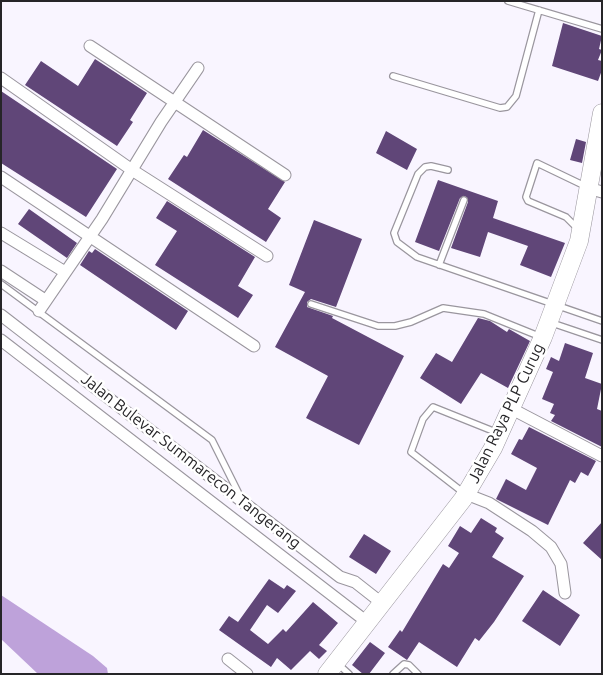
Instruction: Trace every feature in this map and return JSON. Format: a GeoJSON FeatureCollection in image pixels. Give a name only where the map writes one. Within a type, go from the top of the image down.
{"type":"FeatureCollection","features":[{"type":"Feature","properties":{"kind":"main road","name":"Jalan Raya PLP Curug"},"geometry":{"type":"LineString","coordinates":[[338,670],[367,622],[383,604],[465,496],[512,409],[549,322],[595,190],[602,112]]}},
{"type":"Feature","properties":{"kind":"street"},"geometry":{"type":"LineString","coordinates":[[90,46],[285,176]]}},
{"type":"Feature","properties":{"kind":"street"},"geometry":{"type":"LineString","coordinates":[[38,311],[90,236],[198,68]]}},
{"type":"Feature","properties":{"kind":"street"},"geometry":{"type":"LineString","coordinates":[[1,78],[132,170],[267,256]]}},
{"type":"Feature","properties":{"kind":"street"},"geometry":{"type":"LineString","coordinates":[[1,177],[254,346]]}},
{"type":"Feature","properties":{"kind":"street"},"geometry":{"type":"LineString","coordinates":[[1,233],[65,272]]}},
{"type":"Feature","properties":{"kind":"street"},"geometry":{"type":"LineString","coordinates":[[1,271],[45,300]]}},
{"type":"Feature","properties":{"kind":"street","name":"Jalan Bulevar Summarecon Tangerang"},"geometry":{"type":"LineString","coordinates":[[1,315],[340,577],[355,582],[383,604]]}},
{"type":"Feature","properties":{"kind":"street","name":"Jalan Bulevar Summarecon Tangerang"},"geometry":{"type":"LineString","coordinates":[[1,340],[367,622]]}},
{"type":"Feature","properties":{"kind":"street"},"geometry":{"type":"LineString","coordinates":[[512,409],[602,456]]}},
{"type":"Feature","properties":{"kind":"street"},"geometry":{"type":"LineString","coordinates":[[114,426],[126,411]]}},
{"type":"Feature","properties":{"kind":"street"},"geometry":{"type":"LineString","coordinates":[[465,496],[489,503],[532,530],[551,547],[561,564],[565,593]]}},
{"type":"Feature","properties":{"kind":"street"},"geometry":{"type":"LineString","coordinates":[[329,593],[340,577]]}},
{"type":"Feature","properties":{"kind":"street"},"geometry":{"type":"LineString","coordinates":[[228,659],[247,674]]}},
{"type":"Feature","properties":{"kind":"lane"},"geometry":{"type":"LineString","coordinates":[[508,1],[602,28]]}},
{"type":"Feature","properties":{"kind":"lane"},"geometry":{"type":"LineString","coordinates":[[393,76],[500,108],[507,107],[516,96],[539,10]]}},
{"type":"Feature","properties":{"kind":"lane"},"geometry":{"type":"LineString","coordinates":[[580,234],[572,221],[528,201],[526,197],[537,163],[595,190]]}},
{"type":"Feature","properties":{"kind":"lane"},"geometry":{"type":"LineString","coordinates":[[448,170],[431,166],[421,170],[415,179],[394,233],[397,242],[417,257],[439,266],[549,322],[602,340]]}},
{"type":"Feature","properties":{"kind":"lane"},"geometry":{"type":"LineString","coordinates":[[439,266],[464,200]]}},
{"type":"Feature","properties":{"kind":"lane"},"geometry":{"type":"LineString","coordinates":[[1,284],[212,440],[244,502]]}},
{"type":"Feature","properties":{"kind":"lane"},"geometry":{"type":"LineString","coordinates":[[311,304],[378,326],[394,326],[411,322],[442,308],[549,322],[602,322]]}},
{"type":"Feature","properties":{"kind":"lane"},"geometry":{"type":"LineString","coordinates":[[465,496],[411,452],[423,419],[433,407],[494,431],[498,437]]}},
{"type":"Feature","properties":{"kind":"lane"},"geometry":{"type":"LineString","coordinates":[[394,674],[404,664],[409,665],[418,674]]}},
{"type":"Feature","properties":{"kind":"shaded area"},"geometry":{"type":"Polygon","coordinates":[[[1,595],[93,656],[107,668],[108,674],[38,674],[1,639],[1,595]]]}},
{"type":"Feature","properties":{"kind":"building"},"geometry":{"type":"Polygon","coordinates":[[[563,23],[602,36],[599,49],[602,50],[598,60],[602,61],[602,70],[598,81],[552,66],[563,23]]]}},
{"type":"Feature","properties":{"kind":"building"},"geometry":{"type":"Polygon","coordinates":[[[95,59],[147,93],[130,120],[133,122],[117,146],[25,85],[41,61],[78,86],[95,59]]]}},
{"type":"Feature","properties":{"kind":"building"},"geometry":{"type":"Polygon","coordinates":[[[1,91],[117,169],[86,217],[1,163],[1,91]]]}},
{"type":"Feature","properties":{"kind":"building"},"geometry":{"type":"Polygon","coordinates":[[[203,130],[285,182],[268,209],[281,218],[266,242],[168,179],[184,155],[187,157],[203,130]]]}},
{"type":"Feature","properties":{"kind":"building"},"geometry":{"type":"Polygon","coordinates":[[[386,131],[417,149],[407,170],[376,153],[386,131]]]}},
{"type":"Feature","properties":{"kind":"building"},"geometry":{"type":"Polygon","coordinates":[[[576,139],[586,142],[582,163],[570,160],[576,139]]]}},
{"type":"Feature","properties":{"kind":"building"},"geometry":{"type":"Polygon","coordinates":[[[438,180],[498,201],[493,218],[565,243],[551,277],[520,265],[528,246],[488,232],[480,257],[451,248],[468,202],[465,196],[460,198],[439,251],[415,242],[438,180]]]}},
{"type":"Feature","properties":{"kind":"building"},"geometry":{"type":"Polygon","coordinates":[[[167,201],[255,257],[238,286],[253,295],[238,318],[155,265],[177,231],[156,218],[167,201]]]}},
{"type":"Feature","properties":{"kind":"building"},"geometry":{"type":"Polygon","coordinates":[[[29,209],[77,243],[67,258],[18,224],[29,209]]]}},
{"type":"Feature","properties":{"kind":"building"},"geometry":{"type":"Polygon","coordinates":[[[314,220],[362,239],[336,307],[311,299],[307,302],[307,307],[333,316],[332,318],[404,356],[359,445],[306,418],[328,376],[275,347],[305,292],[289,285],[314,220]]]}},
{"type":"Feature","properties":{"kind":"building"},"geometry":{"type":"Polygon","coordinates":[[[95,249],[188,311],[176,330],[80,265],[89,251],[92,253],[95,249]]]}},
{"type":"Feature","properties":{"kind":"building"},"geometry":{"type":"Polygon","coordinates":[[[478,318],[490,321],[507,332],[509,329],[530,341],[508,388],[481,373],[461,404],[420,378],[436,353],[452,362],[478,318]]]}},
{"type":"Feature","properties":{"kind":"building"},"geometry":{"type":"Polygon","coordinates":[[[565,343],[593,353],[585,378],[602,384],[597,409],[602,411],[602,447],[551,421],[555,415],[550,413],[554,404],[542,399],[553,372],[546,369],[551,357],[559,361],[565,343]]]}},
{"type":"Feature","properties":{"kind":"building"},"geometry":{"type":"Polygon","coordinates":[[[529,427],[596,461],[588,476],[581,472],[575,483],[570,480],[548,525],[496,499],[506,479],[526,490],[537,468],[511,454],[519,439],[522,440],[529,427]]]}},
{"type":"Feature","properties":{"kind":"building"},"geometry":{"type":"Polygon","coordinates":[[[481,518],[497,528],[495,532],[504,538],[492,557],[524,576],[494,622],[479,641],[475,638],[457,667],[419,642],[407,660],[388,647],[400,630],[402,632],[443,564],[449,568],[459,553],[448,546],[460,526],[471,533],[481,518]]]}},
{"type":"Feature","properties":{"kind":"building"},"geometry":{"type":"Polygon","coordinates":[[[602,522],[602,560],[583,543],[602,522]]]}},
{"type":"Feature","properties":{"kind":"building"},"geometry":{"type":"Polygon","coordinates":[[[364,534],[391,551],[376,574],[349,557],[364,534]]]}},
{"type":"Feature","properties":{"kind":"building"},"geometry":{"type":"Polygon","coordinates":[[[269,579],[284,589],[287,585],[296,591],[278,613],[267,605],[250,630],[268,644],[283,629],[286,632],[313,602],[338,623],[319,645],[327,651],[319,659],[310,651],[291,670],[277,658],[271,667],[219,630],[229,616],[238,622],[269,579]]]}},
{"type":"Feature","properties":{"kind":"building"},"geometry":{"type":"Polygon","coordinates":[[[543,590],[580,615],[560,646],[522,621],[543,590]]]}},
{"type":"Feature","properties":{"kind":"building"},"geometry":{"type":"Polygon","coordinates":[[[370,642],[385,653],[369,674],[363,674],[352,665],[370,642]]]}}]}
